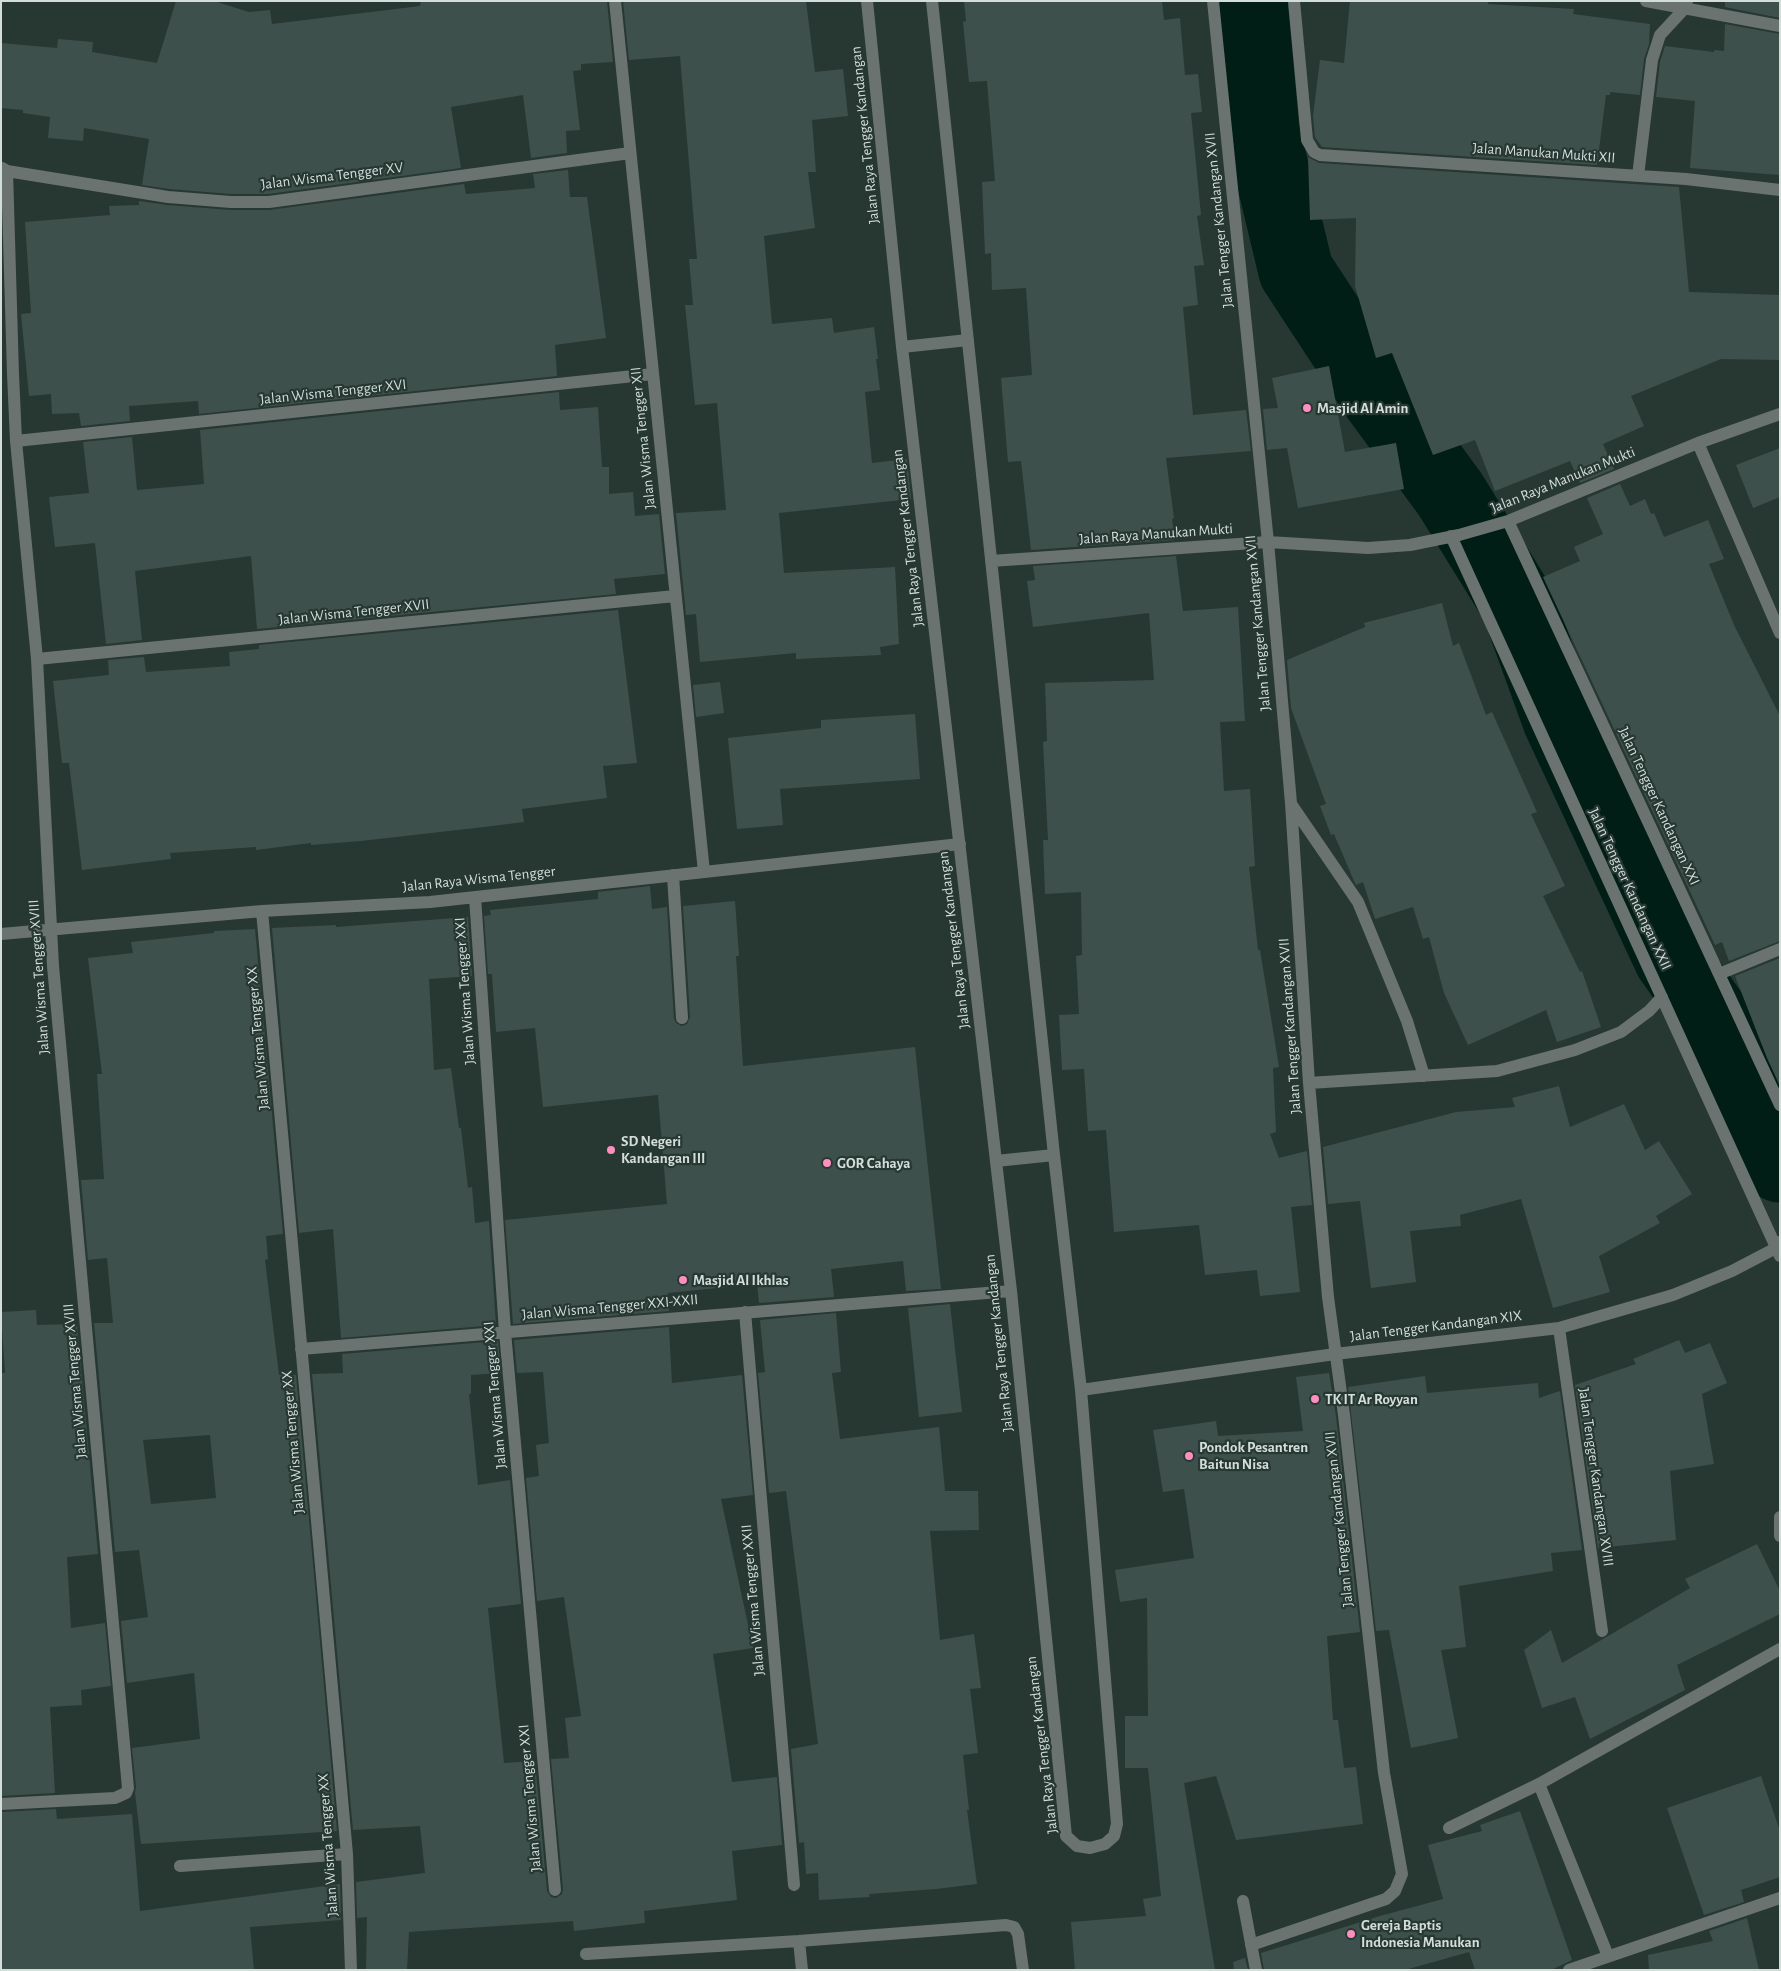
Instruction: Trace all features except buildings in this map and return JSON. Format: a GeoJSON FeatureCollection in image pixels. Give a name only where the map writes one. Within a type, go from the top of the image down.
{"type":"FeatureCollection","features":[{"type":"Feature","properties":{"kind":"street","name":"Jalan Wisma Tengger XII"},"geometry":{"type":"LineString","coordinates":[[615,1],[704,872]]}},
{"type":"Feature","properties":{"kind":"street","name":"Jalan Raya Tengger Kandangan"},"geometry":{"type":"LineString","coordinates":[[867,1],[902,346],[1011,1291],[1066,1836],[1077,1846],[1090,1848],[1105,1844],[1114,1836],[1117,1824],[1081,1390],[1054,1155],[932,1]]}},
{"type":"Feature","properties":{"kind":"street","name":"Jalan Tengger Kandangan XVII"},"geometry":{"type":"LineString","coordinates":[[1213,1],[1268,542],[1291,803],[1310,1083],[1328,1298],[1346,1434],[1384,1773],[1402,1874],[1395,1891],[1386,1899],[1250,1945]]}},
{"type":"Feature","properties":{"kind":"street","name":"Jalan Manukan Mukti XII"},"geometry":{"type":"LineString","coordinates":[[1294,1],[1307,140],[1314,152],[1320,155],[1686,179],[1780,190]]}},
{"type":"Feature","properties":{"kind":"street"},"geometry":{"type":"LineString","coordinates":[[1646,1],[1686,5],[1780,26]]}},
{"type":"Feature","properties":{"kind":"street"},"geometry":{"type":"LineString","coordinates":[[1638,176],[1652,60],[1660,35],[1686,5]]}},
{"type":"Feature","properties":{"kind":"street","name":"Jalan Wisma Tengger XV"},"geometry":{"type":"LineString","coordinates":[[4,169],[168,197],[231,202],[269,202],[630,153]]}},
{"type":"Feature","properties":{"kind":"street","name":"Jalan Wisma Tengger XVIII"},"geometry":{"type":"LineString","coordinates":[[1,1804],[116,1798],[126,1793],[128,1788],[50,930],[37,660],[16,441],[4,169]]}},
{"type":"Feature","properties":{"kind":"street"},"geometry":{"type":"LineString","coordinates":[[902,346],[968,340]]}},
{"type":"Feature","properties":{"kind":"street","name":"Jalan Wisma Tengger XVI"},"geometry":{"type":"LineString","coordinates":[[16,441],[653,374]]}},
{"type":"Feature","properties":{"kind":"street","name":"Jalan Raya Manukan Mukti"},"geometry":{"type":"LineString","coordinates":[[991,561],[1268,542],[1368,548],[1410,544],[1455,536],[1505,522],[1698,443],[1780,414]]}},
{"type":"Feature","properties":{"kind":"street"},"geometry":{"type":"LineString","coordinates":[[1698,443],[1780,633]]}},
{"type":"Feature","properties":{"kind":"street","name":"Jalan Tengger Kandangan XXI"},"geometry":{"type":"LineString","coordinates":[[1505,522],[1780,1105]]}},
{"type":"Feature","properties":{"kind":"street","name":"Jalan Tengger Kandangan XXII"},"geometry":{"type":"LineString","coordinates":[[1455,536],[1662,998],[1778,1249]]}},
{"type":"Feature","properties":{"kind":"street","name":"Jalan Wisma Tengger XVII"},"geometry":{"type":"LineString","coordinates":[[37,660],[676,596]]}},
{"type":"Feature","properties":{"kind":"street"},"geometry":{"type":"LineString","coordinates":[[1291,803],[1358,902],[1407,1021],[1424,1076]]}},
{"type":"Feature","properties":{"kind":"street","name":"Jalan Raya Wisma Tengger"},"geometry":{"type":"LineString","coordinates":[[1,934],[262,911],[430,902],[960,844]]}},
{"type":"Feature","properties":{"kind":"street"},"geometry":{"type":"LineString","coordinates":[[673,875],[682,1018]]}},
{"type":"Feature","properties":{"kind":"street","name":"Jalan Wisma Tengger XXI"},"geometry":{"type":"LineString","coordinates":[[476,897],[505,1332],[555,1890]]}},
{"type":"Feature","properties":{"kind":"street","name":"Jalan Wisma Tengger XX"},"geometry":{"type":"LineString","coordinates":[[262,911],[347,1854],[351,1970]]}},
{"type":"Feature","properties":{"kind":"street"},"geometry":{"type":"LineString","coordinates":[[1719,974],[1780,949]]}},
{"type":"Feature","properties":{"kind":"street"},"geometry":{"type":"LineString","coordinates":[[1310,1083],[1497,1071],[1575,1050],[1621,1032],[1650,1011],[1662,998]]}},
{"type":"Feature","properties":{"kind":"street"},"geometry":{"type":"LineString","coordinates":[[996,1161],[1054,1155]]}},
{"type":"Feature","properties":{"kind":"street","name":"Jalan Tengger Kandangan XIX"},"geometry":{"type":"LineString","coordinates":[[1081,1390],[1336,1354],[1559,1328],[1673,1295],[1732,1271],[1778,1249]]}},
{"type":"Feature","properties":{"kind":"street","name":"Jalan Wisma Tengger XXI-XXII"},"geometry":{"type":"LineString","coordinates":[[301,1349],[1011,1291]]}},
{"type":"Feature","properties":{"kind":"street","name":"Jalan Wisma Tengger XXII"},"geometry":{"type":"LineString","coordinates":[[745,1312],[794,1885]]}},
{"type":"Feature","properties":{"kind":"street","name":"Jalan Tengger Kandangan XVIII"},"geometry":{"type":"LineString","coordinates":[[1559,1328],[1602,1631]]}},
{"type":"Feature","properties":{"kind":"street"},"geometry":{"type":"LineString","coordinates":[[1780,1517],[1780,1536]]}},
{"type":"Feature","properties":{"kind":"street"},"geometry":{"type":"LineString","coordinates":[[1449,1828],[1539,1784],[1780,1649]]}},
{"type":"Feature","properties":{"kind":"street"},"geometry":{"type":"LineString","coordinates":[[1539,1784],[1608,1956]]}},
{"type":"Feature","properties":{"kind":"street"},"geometry":{"type":"LineString","coordinates":[[180,1866],[347,1854]]}},
{"type":"Feature","properties":{"kind":"street"},"geometry":{"type":"LineString","coordinates":[[1569,1970],[1780,1898]]}},
{"type":"Feature","properties":{"kind":"street"},"geometry":{"type":"LineString","coordinates":[[1243,1901],[1256,1970]]}},
{"type":"Feature","properties":{"kind":"street"},"geometry":{"type":"LineString","coordinates":[[586,1954],[799,1941],[1006,1925],[1014,1927],[1018,1934],[1023,1970]]}},
{"type":"Feature","properties":{"kind":"street"},"geometry":{"type":"LineString","coordinates":[[799,1941],[802,1970]]}},
{"type":"Feature","properties":{"kind":"waterway"},"geometry":{"type":"LineString","coordinates":[[1250,1],[1262,130],[1296,271],[1378,396],[1450,494],[1518,604],[1560,720],[1671,958],[1718,1024],[1754,1096],[1780,1165]]}},
{"type":"Feature","properties":{"kind":"place","name":"Masjid Al Amin"},"geometry":{"type":"Point","coordinates":[1307,408]}},
{"type":"Feature","properties":{"kind":"place","name":"SD Negeri Kandangan III"},"geometry":{"type":"Point","coordinates":[611,1150]}},
{"type":"Feature","properties":{"kind":"place","name":"GOR Cahaya"},"geometry":{"type":"Point","coordinates":[827,1163]}},
{"type":"Feature","properties":{"kind":"place","name":"Masjid Al Ikhlas"},"geometry":{"type":"Point","coordinates":[683,1280]}},
{"type":"Feature","properties":{"kind":"place","name":"TK IT Ar Royyan"},"geometry":{"type":"Point","coordinates":[1315,1399]}},
{"type":"Feature","properties":{"kind":"place","name":"Pondok Pesantren Baitun Nisa"},"geometry":{"type":"Point","coordinates":[1189,1456]}},
{"type":"Feature","properties":{"kind":"place","name":"Gereja Baptis Indonesia Manukan"},"geometry":{"type":"Point","coordinates":[1351,1934]}}]}
